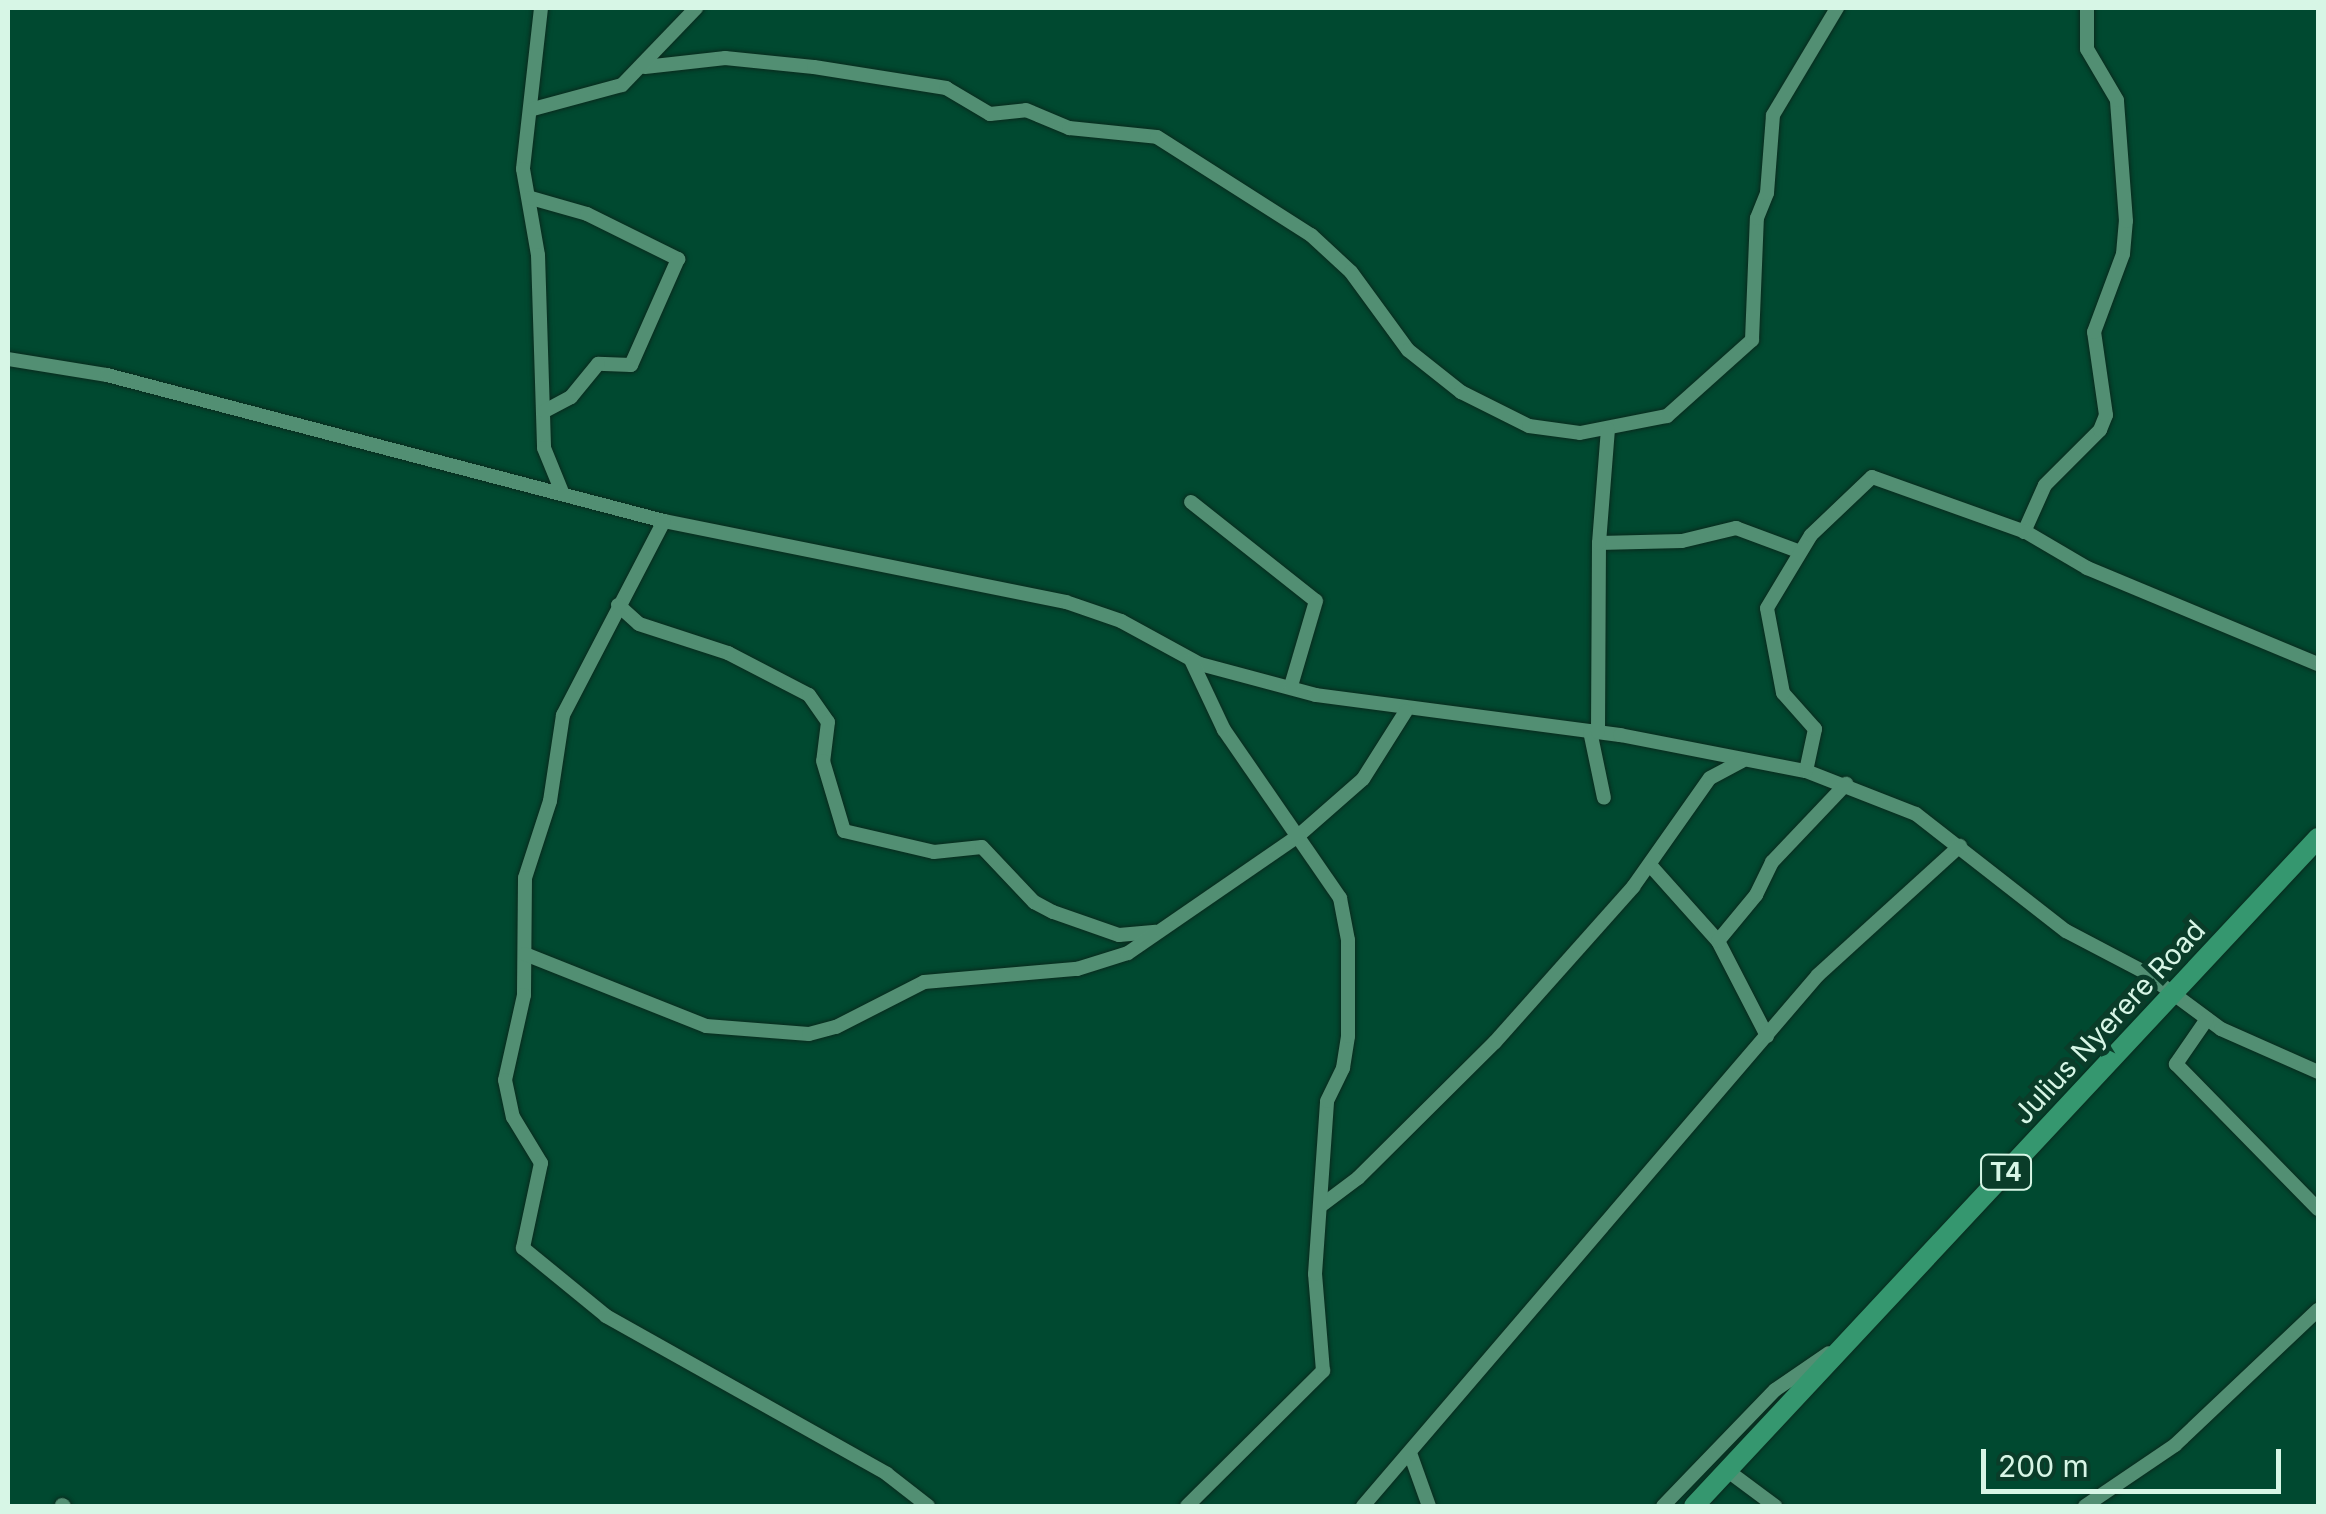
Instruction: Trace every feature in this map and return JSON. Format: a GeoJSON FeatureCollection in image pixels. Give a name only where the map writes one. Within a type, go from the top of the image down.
{"type":"FeatureCollection","features":[{"type":"Feature","properties":{"kind":"highway","name":"Julius Nyerere Road"},"geometry":{"type":"LineString","coordinates":[[1694,1506],[2318,838]]}},
{"type":"Feature","properties":{"kind":"street"},"geometry":{"type":"LineString","coordinates":[[541,8],[533,109],[522,161],[531,198],[546,411],[544,448],[562,492]]}},
{"type":"Feature","properties":{"kind":"street"},"geometry":{"type":"LineString","coordinates":[[533,109],[607,92],[645,67],[696,8]]}},
{"type":"Feature","properties":{"kind":"street"},"geometry":{"type":"LineString","coordinates":[[645,67],[725,58],[814,67],[946,88],[990,114],[1026,110],[1069,128],[1156,137],[1311,234],[1350,272],[1408,350],[1461,392],[1528,426],[1567,434],[1667,416],[1752,340],[1757,218],[1766,193],[1773,115],[1837,8]]}},
{"type":"Feature","properties":{"kind":"street"},"geometry":{"type":"LineString","coordinates":[[2024,532],[2045,485],[2100,430],[2106,415],[2094,332],[2123,254],[2126,221],[2118,100],[2087,49],[2088,8]]}},
{"type":"Feature","properties":{"kind":"street"},"geometry":{"type":"LineString","coordinates":[[531,198],[587,214],[678,259],[634,362],[622,369],[598,364],[571,397],[546,411]]}},
{"type":"Feature","properties":{"kind":"street"},"geometry":{"type":"LineString","coordinates":[[8,359],[108,374],[664,521],[1066,602],[1121,621],[1191,660],[1292,686],[1406,712],[1594,731],[1806,772],[1846,784],[1888,798],[1960,846],[2066,931],[2173,994],[2207,1019],[2318,1072]]}},
{"type":"Feature","properties":{"kind":"street"},"geometry":{"type":"LineString","coordinates":[[1604,798],[1594,731],[1608,429]]}},
{"type":"Feature","properties":{"kind":"street"},"geometry":{"type":"LineString","coordinates":[[1806,772],[1815,729],[1783,693],[1767,615],[1777,583],[1798,551],[1876,476],[1900,491],[2024,532],[2087,568],[2318,664]]}},
{"type":"Feature","properties":{"kind":"street"},"geometry":{"type":"LineString","coordinates":[[1191,502],[1316,602],[1292,686]]}},
{"type":"Feature","properties":{"kind":"street"},"geometry":{"type":"LineString","coordinates":[[664,521],[561,722],[550,801],[522,891],[521,1024],[505,1080],[513,1117],[540,1162],[523,1248],[606,1316],[886,1474],[928,1506]]}},
{"type":"Feature","properties":{"kind":"street"},"geometry":{"type":"LineString","coordinates":[[1600,543],[1682,541],[1736,528],[1798,551]]}},
{"type":"Feature","properties":{"kind":"street"},"geometry":{"type":"LineString","coordinates":[[618,605],[639,624],[728,653],[809,696],[828,722],[823,761],[844,831],[934,852],[982,846],[1034,902],[1052,912],[1119,935],[1162,931]]}},
{"type":"Feature","properties":{"kind":"street"},"geometry":{"type":"LineString","coordinates":[[1186,1506],[1323,1371],[1315,1313],[1327,1101],[1348,1053],[1348,940],[1340,898],[1224,730],[1191,660]]}},
{"type":"Feature","properties":{"kind":"street"},"geometry":{"type":"LineString","coordinates":[[524,954],[678,1018],[728,1030],[809,1034],[836,1027],[924,982],[1077,969],[1128,953],[1298,836],[1363,778],[1406,712]]}},
{"type":"Feature","properties":{"kind":"street"},"geometry":{"type":"LineString","coordinates":[[1322,1205],[1458,1080],[1650,865],[1710,778],[1742,760]]}},
{"type":"Feature","properties":{"kind":"street"},"geometry":{"type":"LineString","coordinates":[[1718,941],[1756,895],[1769,866],[1846,784]]}},
{"type":"Feature","properties":{"kind":"street"},"geometry":{"type":"LineString","coordinates":[[1363,1506],[1848,943],[1960,846]]}},
{"type":"Feature","properties":{"kind":"street"},"geometry":{"type":"LineString","coordinates":[[1650,865],[1718,941],[1767,1036]]}},
{"type":"Feature","properties":{"kind":"street"},"geometry":{"type":"LineString","coordinates":[[2207,1019],[2176,1064],[2318,1209]]}},
{"type":"Feature","properties":{"kind":"street"},"geometry":{"type":"LineString","coordinates":[[2085,1506],[2175,1445],[2318,1310]]}},
{"type":"Feature","properties":{"kind":"street"},"geometry":{"type":"LineString","coordinates":[[1664,1506],[1775,1390],[1851,1340]]}},
{"type":"Feature","properties":{"kind":"street"},"geometry":{"type":"LineString","coordinates":[[1410,1452],[1429,1506]]}},
{"type":"Feature","properties":{"kind":"street"},"geometry":{"type":"LineString","coordinates":[[1728,1471],[1775,1506]]}}]}
